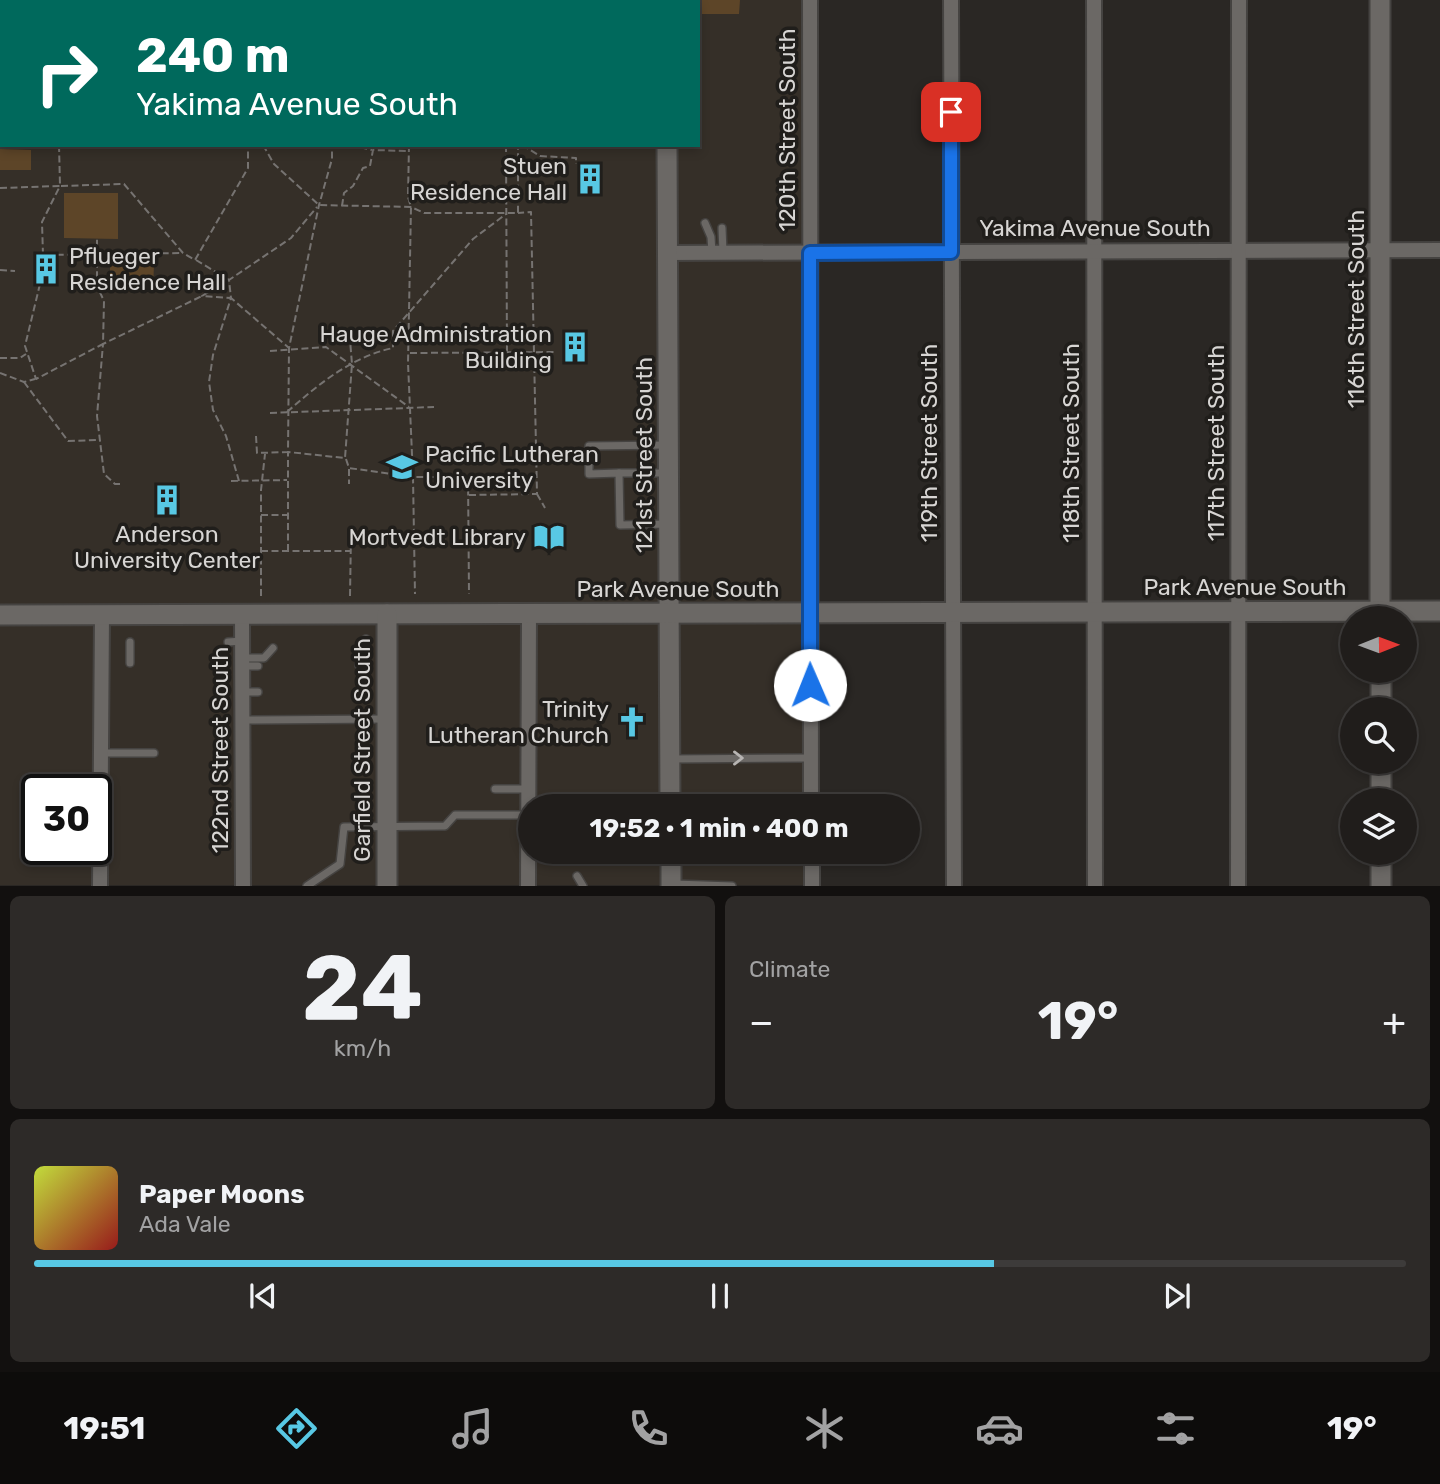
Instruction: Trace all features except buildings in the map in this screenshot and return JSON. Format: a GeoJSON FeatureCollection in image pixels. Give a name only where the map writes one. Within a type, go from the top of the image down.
{"type":"FeatureCollection","features":[{"type":"Feature","properties":{"kind":"street","name":"120th Street South"},"geometry":{"type":"LineString","coordinates":[[810,0],[811,794]]}},
{"type":"Feature","properties":{"kind":"street","name":"119th Street South"},"geometry":{"type":"LineString","coordinates":[[951,0],[954,886]]}},
{"type":"Feature","properties":{"kind":"street","name":"118th Street South"},"geometry":{"type":"LineString","coordinates":[[1094,0],[1093,612],[1096,886]]}},
{"type":"Feature","properties":{"kind":"street","name":"117th Street South"},"geometry":{"type":"LineString","coordinates":[[1238,886],[1239,0]]}},
{"type":"Feature","properties":{"kind":"street","name":"116th Street South"},"geometry":{"type":"LineString","coordinates":[[1380,0],[1380,606]]}},
{"type":"Feature","properties":{"kind":"street","name":"121st Street South"},"geometry":{"type":"LineString","coordinates":[[667,147],[663,218],[661,445],[672,515],[669,614],[670,794]]}},
{"type":"Feature","properties":{"kind":"street","name":"Yakima Avenue South"},"geometry":{"type":"LineString","coordinates":[[664,250],[810,253],[1440,250]]}},
{"type":"Feature","properties":{"kind":"street","name":"Park Avenue South"},"geometry":{"type":"LineString","coordinates":[[1418,612],[1440,611]]}},
{"type":"Feature","properties":{"kind":"street","name":"Park Avenue South"},"geometry":{"type":"LineString","coordinates":[[0,615],[1093,612],[1340,614]]}},
{"type":"Feature","properties":{"kind":"street","name":"Garfield Street South"},"geometry":{"type":"LineString","coordinates":[[387,614],[387,886]]}},
{"type":"Feature","properties":{"kind":"street"},"geometry":{"type":"LineString","coordinates":[[528,794],[529,614]]}},
{"type":"Feature","properties":{"kind":"street"},"geometry":{"type":"LineString","coordinates":[[100,886],[102,615]]}},
{"type":"Feature","properties":{"kind":"street","name":"122nd Street South"},"geometry":{"type":"LineString","coordinates":[[242,615],[235,641],[243,720],[243,886]]}},
{"type":"Feature","properties":{"kind":"street"},"geometry":{"type":"LineString","coordinates":[[527,864],[527,886]]}},
{"type":"Feature","properties":{"kind":"street"},"geometry":{"type":"LineString","coordinates":[[671,864],[671,885]]}},
{"type":"Feature","properties":{"kind":"street"},"geometry":{"type":"LineString","coordinates":[[811,864],[812,886]]}},
{"type":"Feature","properties":{"kind":"street"},"geometry":{"type":"LineString","coordinates":[[1381,865],[1381,886]]}},
{"type":"Feature","properties":{"kind":"lane"},"geometry":{"type":"LineString","coordinates":[[705,223],[717,253]]}},
{"type":"Feature","properties":{"kind":"lane"},"geometry":{"type":"LineString","coordinates":[[717,253],[722,228]]}},
{"type":"Feature","properties":{"kind":"lane"},"geometry":{"type":"LineString","coordinates":[[661,445],[589,446],[589,474],[619,473],[668,477]]}},
{"type":"Feature","properties":{"kind":"lane"},"geometry":{"type":"LineString","coordinates":[[619,473],[620,524],[672,515]]}},
{"type":"Feature","properties":{"kind":"lane"},"geometry":{"type":"LineString","coordinates":[[359,665],[365,657],[366,639]]}},
{"type":"Feature","properties":{"kind":"lane"},"geometry":{"type":"LineString","coordinates":[[130,642],[130,663]]}},
{"type":"Feature","properties":{"kind":"lane"},"geometry":{"type":"LineString","coordinates":[[239,662],[264,658],[273,648]]}},
{"type":"Feature","properties":{"kind":"lane"},"geometry":{"type":"LineString","coordinates":[[239,662],[258,666]]}},
{"type":"Feature","properties":{"kind":"lane"},"geometry":{"type":"LineString","coordinates":[[242,692],[258,692]]}},
{"type":"Feature","properties":{"kind":"lane"},"geometry":{"type":"LineString","coordinates":[[243,720],[387,719]]}},
{"type":"Feature","properties":{"kind":"lane"},"geometry":{"type":"LineString","coordinates":[[101,753],[154,753]]}},
{"type":"Feature","properties":{"kind":"lane"},"geometry":{"type":"LineString","coordinates":[[670,759],[811,758]]}},
{"type":"Feature","properties":{"kind":"lane"},"geometry":{"type":"LineString","coordinates":[[495,789],[528,789]]}},
{"type":"Feature","properties":{"kind":"lane"},"geometry":{"type":"LineString","coordinates":[[307,886],[340,864],[344,827],[445,826],[455,815],[518,815]]}},
{"type":"Feature","properties":{"kind":"lane"},"geometry":{"type":"LineString","coordinates":[[577,876],[583,886]]}},
{"type":"Feature","properties":{"kind":"lane"},"geometry":{"type":"LineString","coordinates":[[671,885],[732,886]]}},
{"type":"Feature","properties":{"kind":"path"},"geometry":{"type":"LineString","coordinates":[[59,147],[60,186],[42,222],[43,255],[183,253]]}},
{"type":"Feature","properties":{"kind":"path"},"geometry":{"type":"LineString","coordinates":[[195,260],[248,168],[248,147]]}},
{"type":"Feature","properties":{"kind":"path"},"geometry":{"type":"LineString","coordinates":[[264,147],[274,164],[319,205],[411,207],[424,212],[531,212],[537,494],[545,508]]}},
{"type":"Feature","properties":{"kind":"path"},"geometry":{"type":"LineString","coordinates":[[288,551],[289,348],[319,205],[332,159],[332,147]]}},
{"type":"Feature","properties":{"kind":"path"},"geometry":{"type":"LineString","coordinates":[[359,147],[407,151]]}},
{"type":"Feature","properties":{"kind":"path"},"geometry":{"type":"LineString","coordinates":[[408,147],[408,197],[411,207],[409,352],[415,594]]}},
{"type":"Feature","properties":{"kind":"path"},"geometry":{"type":"LineString","coordinates":[[506,147],[507,353]]}},
{"type":"Feature","properties":{"kind":"path"},"geometry":{"type":"LineString","coordinates":[[518,213],[520,147]]}},
{"type":"Feature","properties":{"kind":"path"},"geometry":{"type":"LineString","coordinates":[[524,147],[540,156],[576,158],[576,164]]}},
{"type":"Feature","properties":{"kind":"path"},"geometry":{"type":"LineString","coordinates":[[342,206],[344,192],[353,186],[363,168],[370,166],[373,150]]}},
{"type":"Feature","properties":{"kind":"path"},"geometry":{"type":"LineString","coordinates":[[0,188],[124,184],[183,253],[229,280]]}},
{"type":"Feature","properties":{"kind":"path"},"geometry":{"type":"LineString","coordinates":[[24,382],[36,379],[229,280],[290,238],[319,205]]}},
{"type":"Feature","properties":{"kind":"path"},"geometry":{"type":"LineString","coordinates":[[287,412],[326,379],[373,352],[393,348],[393,331],[409,312],[474,239],[507,213]]}},
{"type":"Feature","properties":{"kind":"path"},"geometry":{"type":"LineString","coordinates":[[97,239],[97,286],[104,301],[97,416],[104,474],[115,484],[120,484]]}},
{"type":"Feature","properties":{"kind":"path"},"geometry":{"type":"LineString","coordinates":[[0,270],[15,271]]}},
{"type":"Feature","properties":{"kind":"path"},"geometry":{"type":"LineString","coordinates":[[229,280],[231,298],[213,355],[209,382],[213,410],[226,436],[239,481]]}},
{"type":"Feature","properties":{"kind":"path"},"geometry":{"type":"LineString","coordinates":[[36,379],[25,346],[40,284]]}},
{"type":"Feature","properties":{"kind":"path"},"geometry":{"type":"LineString","coordinates":[[202,296],[231,298],[289,348]]}},
{"type":"Feature","properties":{"kind":"path"},"geometry":{"type":"LineString","coordinates":[[349,484],[349,468],[345,458],[352,364],[350,340]]}},
{"type":"Feature","properties":{"kind":"path"},"geometry":{"type":"LineString","coordinates":[[270,351],[326,347],[410,407]]}},
{"type":"Feature","properties":{"kind":"path"},"geometry":{"type":"LineString","coordinates":[[409,352],[555,352]]}},
{"type":"Feature","properties":{"kind":"path"},"geometry":{"type":"LineString","coordinates":[[0,358],[20,358],[27,353]]}},
{"type":"Feature","properties":{"kind":"path"},"geometry":{"type":"LineString","coordinates":[[0,373],[24,382],[68,441],[101,440]]}},
{"type":"Feature","properties":{"kind":"path"},"geometry":{"type":"LineString","coordinates":[[271,413],[348,408],[434,407]]}},
{"type":"Feature","properties":{"kind":"path"},"geometry":{"type":"LineString","coordinates":[[256,436],[257,453],[288,452],[345,458]]}},
{"type":"Feature","properties":{"kind":"path"},"geometry":{"type":"LineString","coordinates":[[261,596],[261,515],[265,453]]}},
{"type":"Feature","properties":{"kind":"path"},"geometry":{"type":"LineString","coordinates":[[349,468],[413,477],[468,477],[469,594]]}},
{"type":"Feature","properties":{"kind":"path"},"geometry":{"type":"LineString","coordinates":[[230,481],[288,480]]}},
{"type":"Feature","properties":{"kind":"path"},"geometry":{"type":"LineString","coordinates":[[468,495],[537,494]]}},
{"type":"Feature","properties":{"kind":"path"},"geometry":{"type":"LineString","coordinates":[[261,515],[288,515]]}},
{"type":"Feature","properties":{"kind":"path"},"geometry":{"type":"LineString","coordinates":[[350,596],[351,535]]}},
{"type":"Feature","properties":{"kind":"path"},"geometry":{"type":"LineString","coordinates":[[261,551],[350,551]]}},
{"type":"Feature","properties":{"kind":"shaded area","name":"Pacific Lutheran University"},"geometry":{"type":"Polygon","coordinates":[[[700,0],[802,0],[807,794],[518,794],[518,864],[807,864],[807,885],[0,885],[0,147],[700,147],[700,0]]]}},
{"type":"Feature","properties":{"kind":"shaded area"},"geometry":{"type":"Polygon","coordinates":[[[700,0],[740,0],[739,14],[700,14],[700,0]]]}},
{"type":"Feature","properties":{"kind":"shaded area"},"geometry":{"type":"Polygon","coordinates":[[[0,149],[31,150],[31,170],[0,170],[0,149]]]}},
{"type":"Feature","properties":{"kind":"shaded area"},"geometry":{"type":"Polygon","coordinates":[[[64,193],[118,193],[118,239],[64,238],[64,193]]]}},
{"type":"Feature","properties":{"kind":"shaded area"},"geometry":{"type":"Polygon","coordinates":[[[110,264],[154,264],[153,292],[110,292],[110,264]]]}},
{"type":"Feature","properties":{"kind":"place","name":"Stuen Residence Hall"},"geometry":{"type":"Point","coordinates":[590,179]}},
{"type":"Feature","properties":{"kind":"place","name":"Pflueger Residence Hall"},"geometry":{"type":"Point","coordinates":[46,269]}},
{"type":"Feature","properties":{"kind":"place","name":"Hauge Administration Building"},"geometry":{"type":"Point","coordinates":[575,347]}},
{"type":"Feature","properties":{"kind":"place","name":"Pacific Lutheran University"},"geometry":{"type":"Point","coordinates":[402,467]}},
{"type":"Feature","properties":{"kind":"place","name":"Anderson University Center"},"geometry":{"type":"Point","coordinates":[167,500]}},
{"type":"Feature","properties":{"kind":"place","name":"Mortvedt Library"},"geometry":{"type":"Point","coordinates":[549,537]}},
{"type":"Feature","properties":{"kind":"place","name":"Trinity Lutheran Church"},"geometry":{"type":"Point","coordinates":[632,722]}},
{"type":"Feature","properties":{"kind":"route"},"geometry":{"type":"LineString","coordinates":[[810,685],[810,253],[951,252],[951,112]]}}]}
